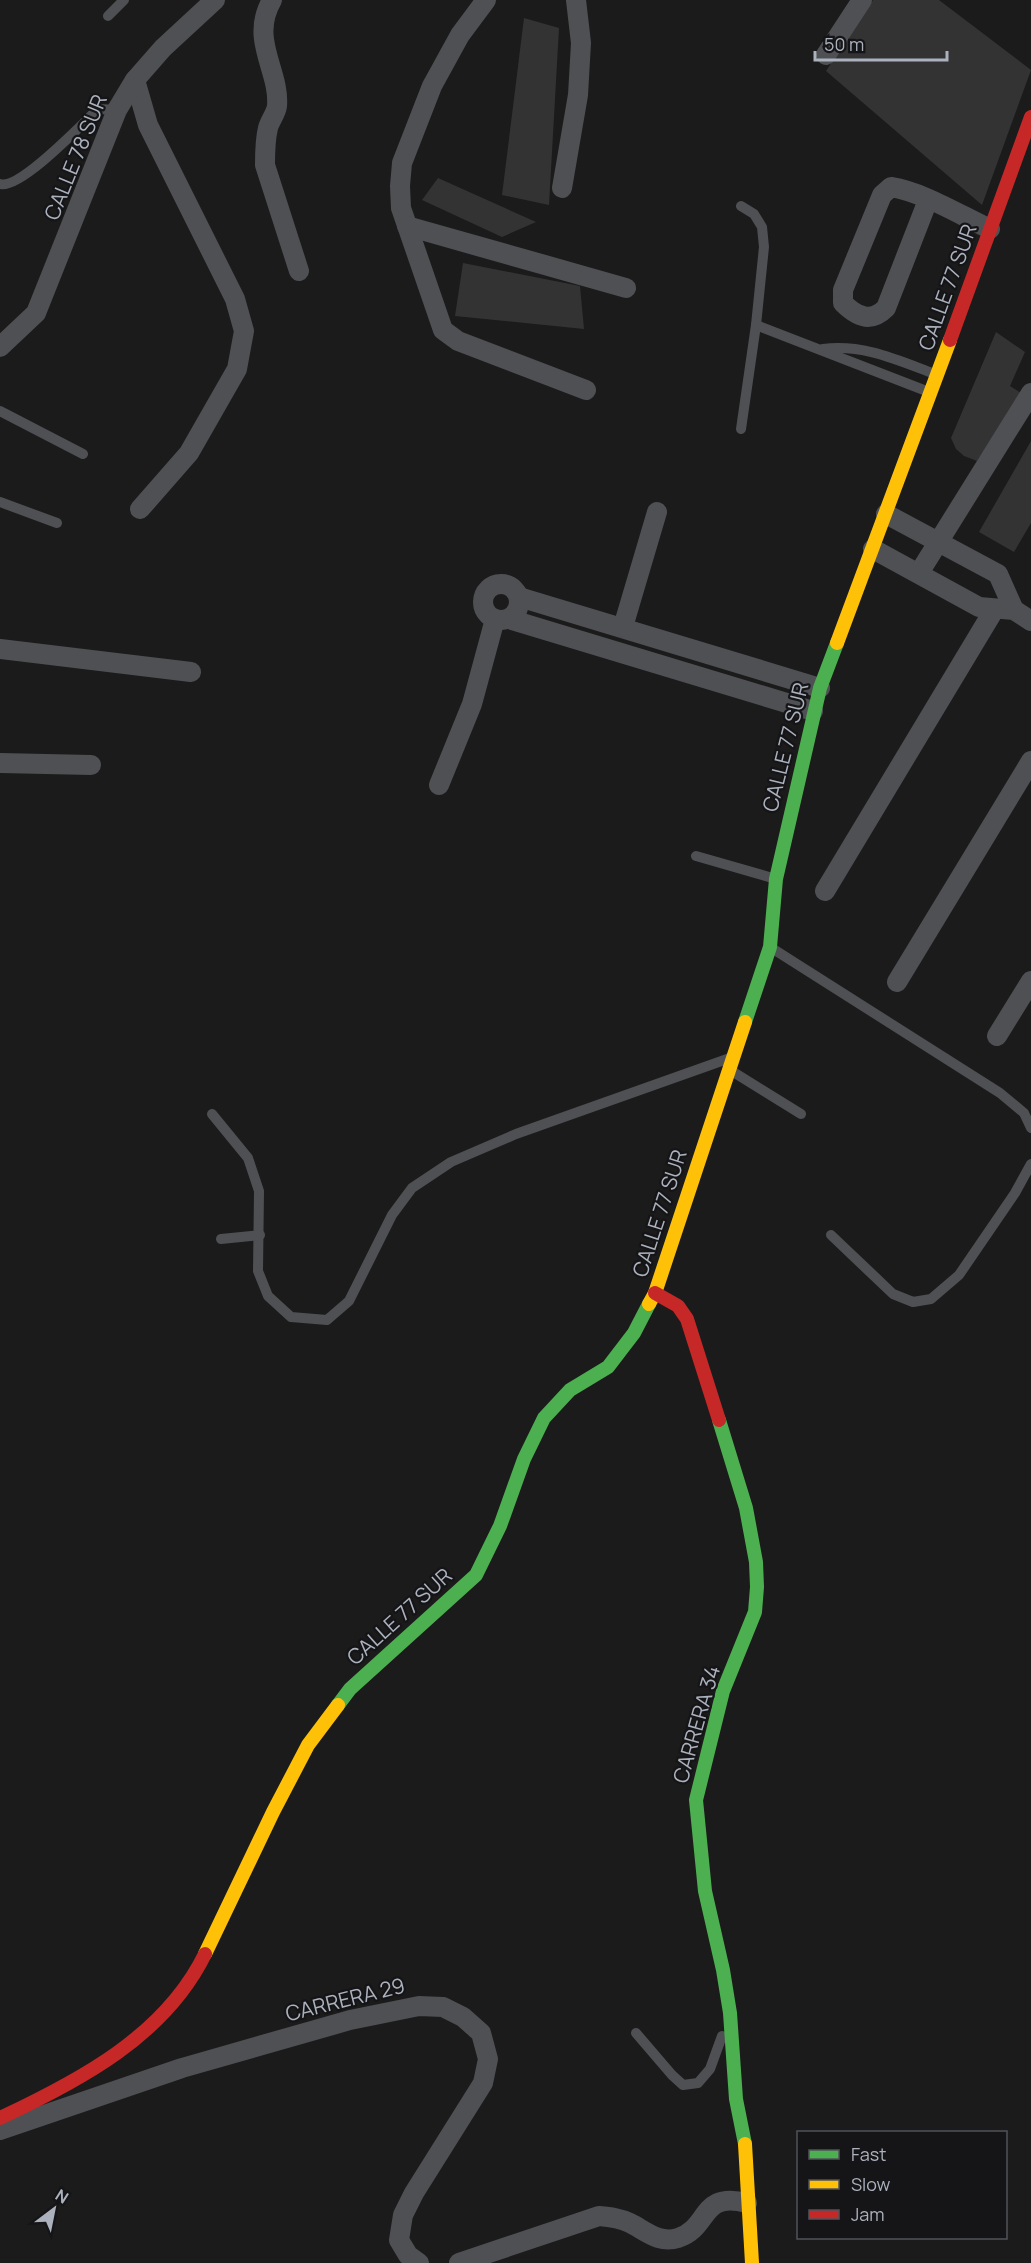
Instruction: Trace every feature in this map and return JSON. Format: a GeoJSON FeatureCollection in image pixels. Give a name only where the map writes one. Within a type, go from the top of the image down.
{"type":"FeatureCollection","features":[{"type":"Feature","properties":{"kind":"street","name":"CALLE 78 SUR"},"geometry":{"type":"LineString","coordinates":[[3,341],[36,313],[117,110],[135,80],[164,48],[215,0]]}},
{"type":"Feature","properties":{"kind":"street"},"geometry":{"type":"LineString","coordinates":[[272,0],[267,8],[264,24],[266,56],[276,90],[277,108],[268,127],[265,165],[299,271]]}},
{"type":"Feature","properties":{"kind":"street"},"geometry":{"type":"LineString","coordinates":[[486,0],[460,35],[432,86],[402,163],[401,208],[443,330],[458,341],[586,390]]}},
{"type":"Feature","properties":{"kind":"street"},"geometry":{"type":"LineString","coordinates":[[562,188],[578,95],[581,43],[576,0]]}},
{"type":"Feature","properties":{"kind":"street"},"geometry":{"type":"LineString","coordinates":[[826,55],[862,0]]}},
{"type":"Feature","properties":{"kind":"street"},"geometry":{"type":"LineString","coordinates":[[135,80],[148,125],[235,299],[244,331],[237,369],[189,453],[140,509]]}},
{"type":"Feature","properties":{"kind":"street","name":"CALLE 77 SUR"},"geometry":{"type":"LineString","coordinates":[[0,2118],[58,2091],[113,2057],[169,2008],[199,1966],[308,1745],[350,1689],[476,1575],[500,1526],[524,1459],[544,1418],[570,1390],[608,1367],[634,1333],[655,1293],[770,947],[776,879],[820,688],[990,229],[1026,153],[1031,117]]}},
{"type":"Feature","properties":{"kind":"street"},"geometry":{"type":"LineString","coordinates":[[928,200],[886,308],[878,316],[867,317],[852,312],[843,303],[843,290],[882,195],[891,187],[928,200],[990,229]]}},
{"type":"Feature","properties":{"kind":"street"},"geometry":{"type":"LineString","coordinates":[[406,226],[626,288]]}},
{"type":"Feature","properties":{"kind":"street"},"geometry":{"type":"LineString","coordinates":[[919,573],[1031,393]]}},
{"type":"Feature","properties":{"kind":"street"},"geometry":{"type":"LineString","coordinates":[[623,627],[657,512]]}},
{"type":"Feature","properties":{"kind":"street"},"geometry":{"type":"LineString","coordinates":[[886,514],[998,574],[1022,616]]}},
{"type":"Feature","properties":{"kind":"street"},"geometry":{"type":"LineString","coordinates":[[873,549],[980,606],[1022,616]]}},
{"type":"Feature","properties":{"kind":"street"},"geometry":{"type":"LineString","coordinates":[[439,785],[472,704],[502,619],[516,613],[519,605],[519,597],[514,588],[506,584],[496,584],[488,588],[483,596],[483,606],[487,614],[502,619],[813,711]]}},
{"type":"Feature","properties":{"kind":"street"},"geometry":{"type":"LineString","coordinates":[[519,597],[820,688]]}},
{"type":"Feature","properties":{"kind":"street"},"geometry":{"type":"LineString","coordinates":[[825,891],[994,610]]}},
{"type":"Feature","properties":{"kind":"street"},"geometry":{"type":"LineString","coordinates":[[0,649],[191,672]]}},
{"type":"Feature","properties":{"kind":"street"},"geometry":{"type":"LineString","coordinates":[[897,982],[1031,760]]}},
{"type":"Feature","properties":{"kind":"street"},"geometry":{"type":"LineString","coordinates":[[0,763],[92,765]]}},
{"type":"Feature","properties":{"kind":"street"},"geometry":{"type":"LineString","coordinates":[[997,1036],[1031,981]]}},
{"type":"Feature","properties":{"kind":"street","name":"CARRERA 34"},"geometry":{"type":"LineString","coordinates":[[655,1293],[678,1306],[687,1319],[746,1508],[756,1562],[758,1587],[755,1612],[723,1691],[696,1800],[705,1891],[730,2013],[736,2099],[745,2145],[752,2263]]}},
{"type":"Feature","properties":{"kind":"street","name":"CARRERA 29"},"geometry":{"type":"LineString","coordinates":[[0,2130],[183,2068],[350,2020],[419,2006],[443,2007],[463,2017],[482,2033],[488,2059],[483,2083],[414,2193],[403,2215],[399,2240],[408,2255],[419,2263]]}},
{"type":"Feature","properties":{"kind":"street"},"geometry":{"type":"LineString","coordinates":[[459,2263],[599,2216],[615,2217],[662,2240],[677,2239],[687,2233],[720,2201],[730,2199],[747,2203]]}},
{"type":"Feature","properties":{"kind":"lane"},"geometry":{"type":"LineString","coordinates":[[108,16],[124,0]]}},
{"type":"Feature","properties":{"kind":"lane"},"geometry":{"type":"LineString","coordinates":[[0,184],[5,186],[22,178],[98,109],[117,110]]}},
{"type":"Feature","properties":{"kind":"lane"},"geometry":{"type":"LineString","coordinates":[[741,206],[754,214],[762,227],[764,247],[756,325],[741,429]]}},
{"type":"Feature","properties":{"kind":"lane"},"geometry":{"type":"LineString","coordinates":[[756,325],[931,393]]}},
{"type":"Feature","properties":{"kind":"lane"},"geometry":{"type":"LineString","coordinates":[[820,350],[856,348],[875,352],[937,375]]}},
{"type":"Feature","properties":{"kind":"lane"},"geometry":{"type":"LineString","coordinates":[[0,411],[83,454]]}},
{"type":"Feature","properties":{"kind":"lane"},"geometry":{"type":"LineString","coordinates":[[0,502],[57,523]]}},
{"type":"Feature","properties":{"kind":"lane"},"geometry":{"type":"LineString","coordinates":[[696,856],[776,879]]}},
{"type":"Feature","properties":{"kind":"lane"},"geometry":{"type":"LineString","coordinates":[[770,947],[1000,1093],[1024,1113],[1031,1128]]}},
{"type":"Feature","properties":{"kind":"lane"},"geometry":{"type":"LineString","coordinates":[[212,1114],[248,1158],[259,1191],[258,1271],[268,1296],[291,1317],[327,1320],[349,1301],[392,1215],[412,1188],[451,1162],[516,1134],[731,1063],[801,1114]]}},
{"type":"Feature","properties":{"kind":"lane"},"geometry":{"type":"LineString","coordinates":[[831,1235],[893,1294],[913,1302],[931,1299],[959,1275],[1015,1193],[1031,1164]]}},
{"type":"Feature","properties":{"kind":"lane"},"geometry":{"type":"LineString","coordinates":[[221,1239],[260,1235]]}},
{"type":"Feature","properties":{"kind":"lane"},"geometry":{"type":"LineString","coordinates":[[636,2033],[683,2085],[698,2083],[710,2069],[730,2013]]}},
{"type":"Feature","properties":{"kind":"building"},"geometry":{"type":"Polygon","coordinates":[[[873,0],[939,0],[1031,70],[982,205],[826,71],[873,0]]]}},
{"type":"Feature","properties":{"kind":"building"},"geometry":{"type":"Polygon","coordinates":[[[524,18],[559,28],[549,205],[502,195],[524,18]]]}},
{"type":"Feature","properties":{"kind":"building"},"geometry":{"type":"Polygon","coordinates":[[[438,178],[536,222],[502,237],[422,200],[438,178]]]}},
{"type":"Feature","properties":{"kind":"building"},"geometry":{"type":"Polygon","coordinates":[[[463,263],[580,286],[584,329],[455,316],[463,263]]]}},
{"type":"Feature","properties":{"kind":"building"},"geometry":{"type":"Polygon","coordinates":[[[996,332],[1025,352],[1010,386],[1021,393],[977,461],[964,456],[956,449],[951,438],[996,332]]]}},
{"type":"Feature","properties":{"kind":"building"},"geometry":{"type":"Polygon","coordinates":[[[1031,441],[1031,523],[1014,552],[979,532],[1031,441]]]}},
{"type":"Feature","properties":{"kind":"traffic: fast"},"geometry":{"type":"LineString","coordinates":[[745,1022],[770,947],[776,879],[820,688],[837,643]]}},
{"type":"Feature","properties":{"kind":"traffic: fast"},"geometry":{"type":"LineString","coordinates":[[338,1705],[350,1689],[476,1575],[500,1526],[524,1459],[544,1418],[570,1390],[608,1367],[634,1333],[649,1304]]}},
{"type":"Feature","properties":{"kind":"traffic: fast"},"geometry":{"type":"LineString","coordinates":[[719,1420],[746,1508],[756,1562],[757,1587],[755,1612],[723,1691],[696,1800],[705,1891],[730,2013],[736,2099],[745,2144]]}},
{"type":"Feature","properties":{"kind":"traffic: slow"},"geometry":{"type":"LineString","coordinates":[[837,643],[950,340]]}},
{"type":"Feature","properties":{"kind":"traffic: slow"},"geometry":{"type":"LineString","coordinates":[[649,1304],[655,1293],[745,1022]]}},
{"type":"Feature","properties":{"kind":"traffic: slow"},"geometry":{"type":"LineString","coordinates":[[205,1954],[308,1745],[338,1705]]}},
{"type":"Feature","properties":{"kind":"traffic: slow"},"geometry":{"type":"LineString","coordinates":[[745,2144],[752,2263]]}},
{"type":"Feature","properties":{"kind":"traffic: jam"},"geometry":{"type":"LineString","coordinates":[[950,340],[1031,117]]}},
{"type":"Feature","properties":{"kind":"traffic: jam"},"geometry":{"type":"LineString","coordinates":[[655,1293],[678,1306],[687,1319],[719,1420]]}},
{"type":"Feature","properties":{"kind":"traffic: jam"},"geometry":{"type":"LineString","coordinates":[[0,2118],[60,2088],[117,2053],[167,2009],[188,1983],[205,1954]]}}]}
